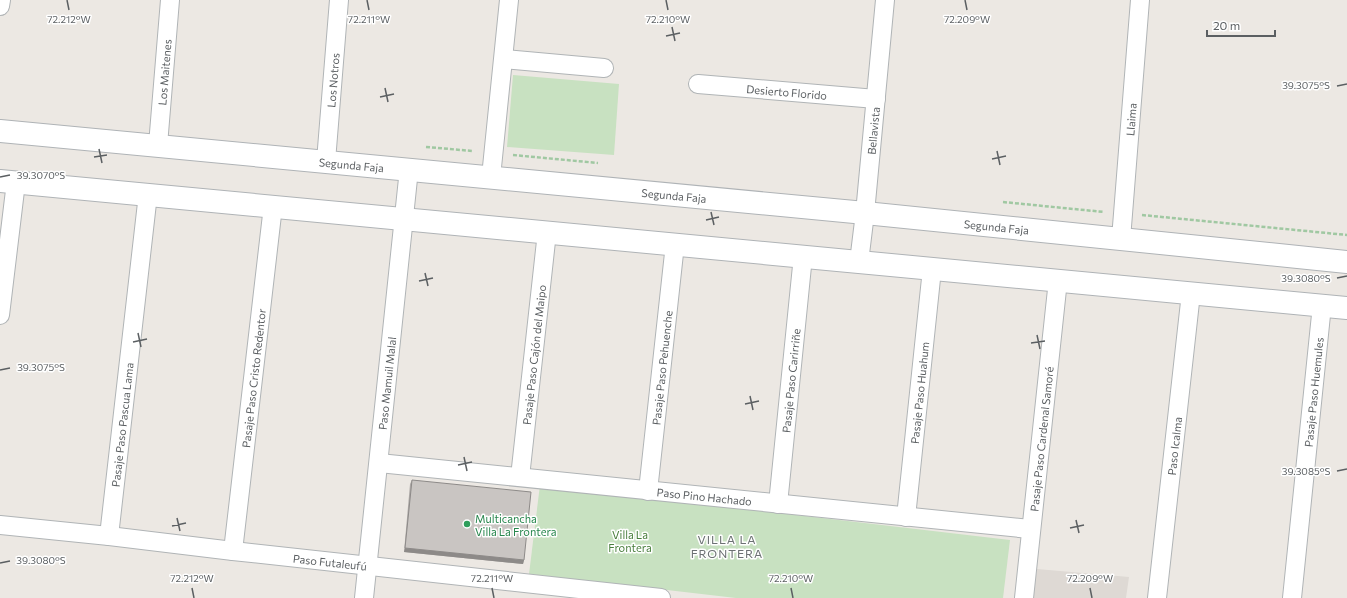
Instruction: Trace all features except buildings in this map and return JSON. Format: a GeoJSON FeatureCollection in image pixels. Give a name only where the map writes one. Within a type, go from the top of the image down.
{"type":"FeatureCollection","features":[{"type":"Feature","properties":{"kind":"main road","name":"Segunda Faja"},"geometry":{"type":"LineString","coordinates":[[0,131],[865,213],[1347,262]]}},
{"type":"Feature","properties":{"kind":"main road"},"geometry":{"type":"LineString","coordinates":[[8,181],[1347,308]]}},
{"type":"Feature","properties":{"kind":"street"},"geometry":{"type":"LineString","coordinates":[[0,6],[1,0]]}},
{"type":"Feature","properties":{"kind":"street","name":"Los Maitenes"},"geometry":{"type":"LineString","coordinates":[[158,145],[170,0]]}},
{"type":"Feature","properties":{"kind":"street","name":"Los Notros"},"geometry":{"type":"LineString","coordinates":[[326,161],[339,0]]}},
{"type":"Feature","properties":{"kind":"street"},"geometry":{"type":"LineString","coordinates":[[491,177],[509,0]]}},
{"type":"Feature","properties":{"kind":"street","name":"Bellavista"},"geometry":{"type":"LineString","coordinates":[[859,262],[885,0]]}},
{"type":"Feature","properties":{"kind":"street","name":"Llaima"},"geometry":{"type":"LineString","coordinates":[[1122,239],[1140,0]]}},
{"type":"Feature","properties":{"kind":"street"},"geometry":{"type":"LineString","coordinates":[[504,59],[604,68]]}},
{"type":"Feature","properties":{"kind":"street","name":"Desierto Florido"},"geometry":{"type":"LineString","coordinates":[[698,84],[876,100]]}},
{"type":"Feature","properties":{"kind":"street","name":"Paso Mamuil Malal"},"geometry":{"type":"LineString","coordinates":[[364,598],[409,169]]}},
{"type":"Feature","properties":{"kind":"street"},"geometry":{"type":"LineString","coordinates":[[0,315],[8,181]]}},
{"type":"Feature","properties":{"kind":"street","name":"Pasaje Paso Pascua Lama"},"geometry":{"type":"LineString","coordinates":[[109,536],[148,194]]}},
{"type":"Feature","properties":{"kind":"street","name":"Pasaje Paso Cristo Redentor"},"geometry":{"type":"LineString","coordinates":[[233,551],[272,206]]}},
{"type":"Feature","properties":{"kind":"street","name":"Pasaje Paso Cajón del Maipo"},"geometry":{"type":"LineString","coordinates":[[520,477],[547,232]]}},
{"type":"Feature","properties":{"kind":"street","name":"Pasaje Paso Pehuenche"},"geometry":{"type":"LineString","coordinates":[[648,491],[675,244]]}},
{"type":"Feature","properties":{"kind":"street","name":"Pasaje Paso Carirriñe"},"geometry":{"type":"LineString","coordinates":[[778,504],[803,256]]}},
{"type":"Feature","properties":{"kind":"street","name":"Pasaje Paso Huahum"},"geometry":{"type":"LineString","coordinates":[[906,517],[932,269]]}},
{"type":"Feature","properties":{"kind":"street","name":"Pasaje Paso Cardenal Samoré"},"geometry":{"type":"LineString","coordinates":[[1024,598],[1030,529],[1058,280]]}},
{"type":"Feature","properties":{"kind":"street","name":"Paso Icalma"},"geometry":{"type":"LineString","coordinates":[[1157,598],[1191,293]]}},
{"type":"Feature","properties":{"kind":"street","name":"Pasaje Paso Huemules"},"geometry":{"type":"LineString","coordinates":[[1292,598],[1322,305]]}},
{"type":"Feature","properties":{"kind":"street","name":"Paso Pino Hachado"},"geometry":{"type":"LineString","coordinates":[[378,463],[1030,529]]}},
{"type":"Feature","properties":{"kind":"street","name":"Paso Futaleufú"},"geometry":{"type":"LineString","coordinates":[[0,525],[661,598]]}},
{"type":"Feature","properties":{"kind":"shaded area"},"geometry":{"type":"Polygon","coordinates":[[[1037,569],[1129,577],[1126,598],[1033,598],[1037,569]]]}},
{"type":"Feature","properties":{"kind":"green space"},"geometry":{"type":"Polygon","coordinates":[[[513,75],[619,84],[614,155],[507,147],[513,75]]]}},
{"type":"Feature","properties":{"kind":"green space","name":"Villa La Frontera"},"geometry":{"type":"Polygon","coordinates":[[[540,485],[1010,540],[1003,598],[736,598],[529,574],[540,485]]]}},
{"type":"Feature","properties":{"kind":"place","name":"Multicancha Villa La Frontera"},"geometry":{"type":"Point","coordinates":[467,524]}},
{"type":"Feature","properties":{"kind":"district","name":"VILLA LA FRONTERA"},"geometry":{"type":"Point","coordinates":[727,546]}}]}
